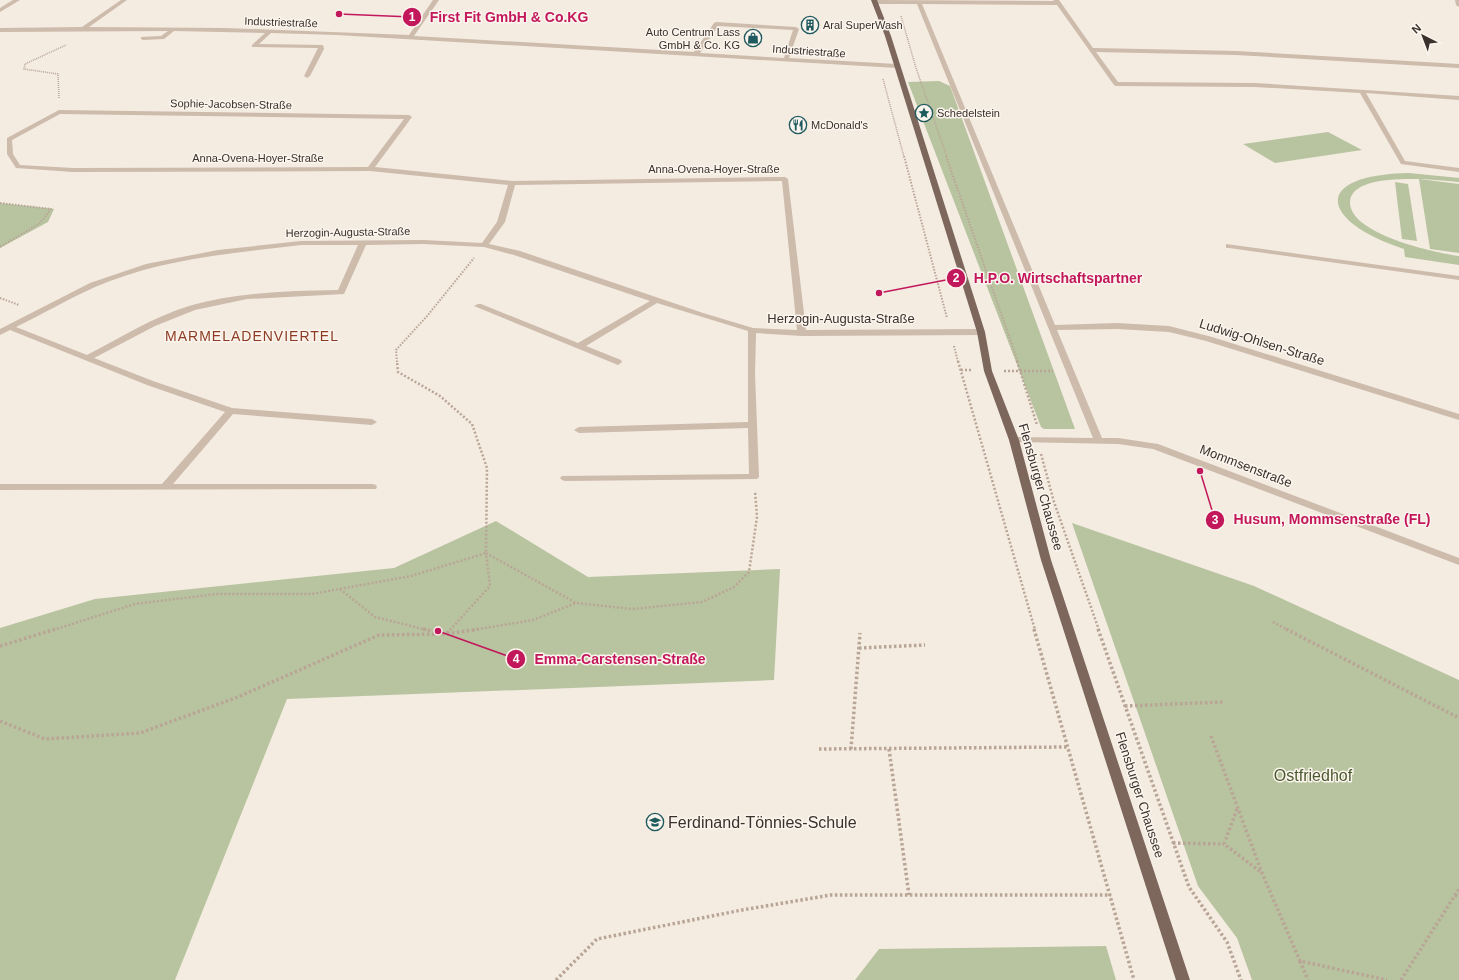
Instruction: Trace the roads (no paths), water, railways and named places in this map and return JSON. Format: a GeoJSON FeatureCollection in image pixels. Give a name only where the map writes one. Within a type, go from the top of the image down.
{"type":"FeatureCollection","features":[{"type":"Feature","properties":{"kind":"main road","name":"Flensburger Chaussee"},"geometry":{"type":"LineString","coordinates":[[874,1],[888,36],[981,332],[988,371],[1014,440],[1046,560],[1183,980]]}},
{"type":"Feature","properties":{"kind":"street"},"geometry":{"type":"LineString","coordinates":[[0,10],[17,0]]}},
{"type":"Feature","properties":{"kind":"street"},"geometry":{"type":"LineString","coordinates":[[83,29],[124,0]]}},
{"type":"Feature","properties":{"kind":"street"},"geometry":{"type":"LineString","coordinates":[[411,36],[436,0]]}},
{"type":"Feature","properties":{"kind":"street"},"geometry":{"type":"LineString","coordinates":[[1458,0],[1459,5]]}},
{"type":"Feature","properties":{"kind":"street","name":"Flensburger Chaussee"},"geometry":{"type":"LineString","coordinates":[[874,1],[1057,1]]}},
{"type":"Feature","properties":{"kind":"street"},"geometry":{"type":"LineString","coordinates":[[1057,1],[1116,84],[1255,85],[1459,98]]}},
{"type":"Feature","properties":{"kind":"street"},"geometry":{"type":"LineString","coordinates":[[919,2],[1069,371],[1099,441]]}},
{"type":"Feature","properties":{"kind":"street"},"geometry":{"type":"LineString","coordinates":[[696,54],[716,24],[796,29],[786,60]]}},
{"type":"Feature","properties":{"kind":"street"},"geometry":{"type":"LineString","coordinates":[[143,38],[162,38],[173,29]]}},
{"type":"Feature","properties":{"kind":"street","name":"Industriestraße"},"geometry":{"type":"LineString","coordinates":[[0,30],[173,29],[411,36],[897,66]]}},
{"type":"Feature","properties":{"kind":"street"},"geometry":{"type":"LineString","coordinates":[[270,31],[254,46],[321,46],[321,49],[307,76]]}},
{"type":"Feature","properties":{"kind":"street"},"geometry":{"type":"LineString","coordinates":[[1092,50],[1236,53],[1459,66]]}},
{"type":"Feature","properties":{"kind":"street"},"geometry":{"type":"LineString","coordinates":[[1362,91],[1403,163],[1459,170]]}},
{"type":"Feature","properties":{"kind":"street","name":"Sophie-Jacobsen-Straße"},"geometry":{"type":"LineString","coordinates":[[10,154],[9,139],[59,112],[409,117],[370,169]]}},
{"type":"Feature","properties":{"kind":"street","name":"Anna-Ovena-Hoyer-Straße"},"geometry":{"type":"LineString","coordinates":[[10,154],[18,167],[73,170],[370,169],[512,183],[785,179],[802,333]]}},
{"type":"Feature","properties":{"kind":"street"},"geometry":{"type":"LineString","coordinates":[[484,245],[500,222],[512,183]]}},
{"type":"Feature","properties":{"kind":"street","name":"Herzogin-Augusta-Straße"},"geometry":{"type":"LineString","coordinates":[[0,332],[93,285],[149,266],[233,250],[301,242],[423,242],[484,245],[517,253],[752,330],[802,333],[981,332]]}},
{"type":"Feature","properties":{"kind":"street"},"geometry":{"type":"LineString","coordinates":[[87,358],[155,323],[191,308],[232,298],[268,294],[341,292],[363,242]]}},
{"type":"Feature","properties":{"kind":"street"},"geometry":{"type":"LineString","coordinates":[[1229,246],[1459,278]]}},
{"type":"Feature","properties":{"kind":"street"},"geometry":{"type":"LineString","coordinates":[[579,346],[657,300]]}},
{"type":"Feature","properties":{"kind":"street"},"geometry":{"type":"LineString","coordinates":[[478,306],[618,362]]}},
{"type":"Feature","properties":{"kind":"street","name":"Ludwig-Ohlsen-Straße"},"geometry":{"type":"LineString","coordinates":[[1052,328],[1117,326],[1169,329],[1209,339],[1459,417]]}},
{"type":"Feature","properties":{"kind":"street"},"geometry":{"type":"LineString","coordinates":[[9,327],[150,383],[231,411],[372,422]]}},
{"type":"Feature","properties":{"kind":"street"},"geometry":{"type":"LineString","coordinates":[[565,478],[754,477],[751,374],[752,330]]}},
{"type":"Feature","properties":{"kind":"street"},"geometry":{"type":"LineString","coordinates":[[166,486],[231,411]]}},
{"type":"Feature","properties":{"kind":"street"},"geometry":{"type":"LineString","coordinates":[[579,430],[752,425]]}},
{"type":"Feature","properties":{"kind":"street","name":"Mommsenstraße"},"geometry":{"type":"LineString","coordinates":[[1014,440],[1135,442],[1174,452],[1459,562]]}},
{"type":"Feature","properties":{"kind":"street"},"geometry":{"type":"LineString","coordinates":[[0,487],[372,487]]}},
{"type":"Feature","properties":{"kind":"place","name":"First Fit GmbH & Co.KG"},"geometry":{"type":"Point","coordinates":[339,14]}},
{"type":"Feature","properties":{"kind":"place","name":"Aral SuperWash"},"geometry":{"type":"Point","coordinates":[810,25]}},
{"type":"Feature","properties":{"kind":"place","name":"Auto Centrum Lass GmbH & Co. KG"},"geometry":{"type":"Point","coordinates":[753,38]}},
{"type":"Feature","properties":{"kind":"place","name":"Schedelstein"},"geometry":{"type":"Point","coordinates":[924,113]}},
{"type":"Feature","properties":{"kind":"place","name":"McDonald's"},"geometry":{"type":"Point","coordinates":[798,125]}},
{"type":"Feature","properties":{"kind":"place","name":"H.P.O. Wirtschaftspartner"},"geometry":{"type":"Point","coordinates":[879,293]}},
{"type":"Feature","properties":{"kind":"place","name":"Husum, Mommsenstraße (FL)"},"geometry":{"type":"Point","coordinates":[1200,471]}},
{"type":"Feature","properties":{"kind":"place","name":"Emma-Carstensen-Straße"},"geometry":{"type":"Point","coordinates":[438,631]}},
{"type":"Feature","properties":{"kind":"place","name":"Ferdinand-Tönnies-Schule"},"geometry":{"type":"Point","coordinates":[655,822]}},
{"type":"Feature","properties":{"kind":"district","name":"MARMELADENVIERTEL"},"geometry":{"type":"Point","coordinates":[252,336]}},
{"type":"Feature","properties":{"kind":"park label","name":"Ostfriedhof"},"geometry":{"type":"Point","coordinates":[1313,775]}}]}
